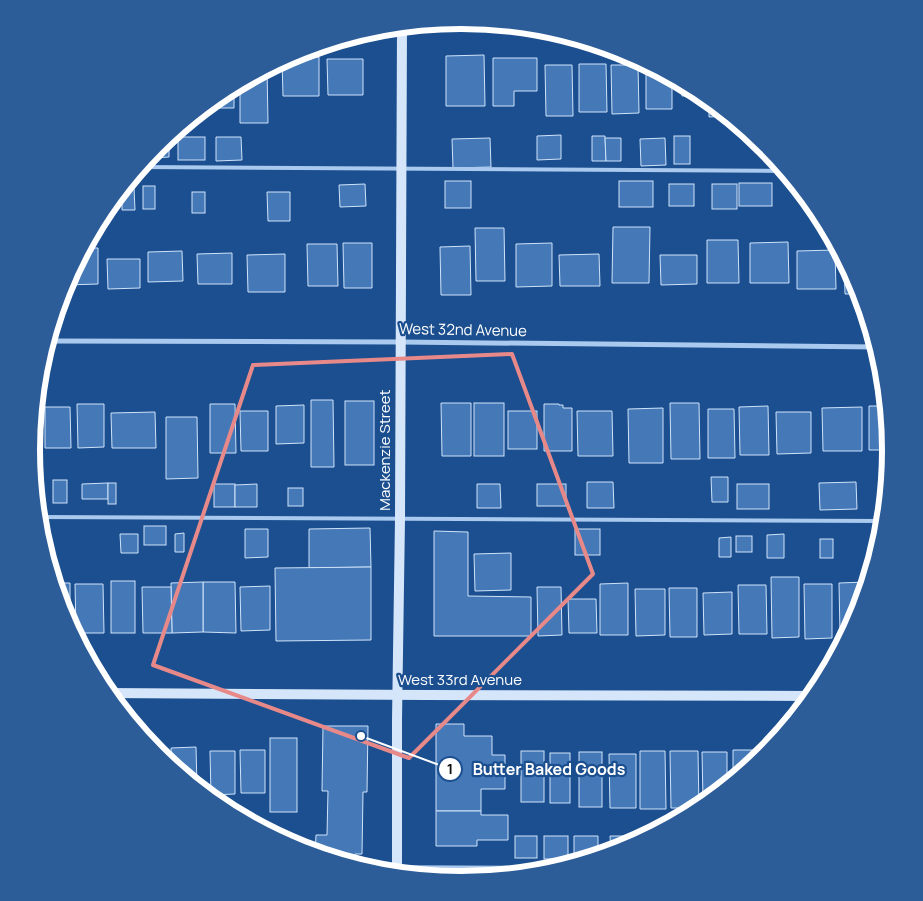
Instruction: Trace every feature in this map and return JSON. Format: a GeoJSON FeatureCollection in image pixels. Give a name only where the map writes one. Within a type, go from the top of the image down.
{"type":"FeatureCollection","features":[{"type":"Feature","properties":{"kind":"street","name":"Mackenzie Street"},"geometry":{"type":"LineString","coordinates":[[397,867],[402,33]]}},
{"type":"Feature","properties":{"kind":"street","name":"West 32nd Avenue"},"geometry":{"type":"LineString","coordinates":[[54,341],[401,342],[870,347]]}},
{"type":"Feature","properties":{"kind":"street","name":"West 33rd Avenue"},"geometry":{"type":"LineString","coordinates":[[117,693],[804,696]]}},
{"type":"Feature","properties":{"kind":"lane"},"geometry":{"type":"LineString","coordinates":[[149,167],[778,171]]}},
{"type":"Feature","properties":{"kind":"lane"},"geometry":{"type":"LineString","coordinates":[[45,517],[877,521]]}},
{"type":"Feature","properties":{"kind":"lane"},"geometry":{"type":"LineString","coordinates":[[426,870],[518,869]]}},
{"type":"Feature","properties":{"kind":"highlighted area"},"geometry":{"type":"Polygon","coordinates":[[[512,354],[593,574],[409,758],[153,665],[253,365],[512,354]]]}},
{"type":"Feature","properties":{"kind":"building"},"geometry":{"type":"Polygon","coordinates":[[[484,55],[485,106],[446,106],[446,56],[484,55]]]}},
{"type":"Feature","properties":{"kind":"building"},"geometry":{"type":"Polygon","coordinates":[[[310,57],[319,57],[319,96],[283,96],[282,69],[310,57]]]}},
{"type":"Feature","properties":{"kind":"building"},"geometry":{"type":"Polygon","coordinates":[[[493,58],[537,58],[537,91],[514,91],[514,106],[493,106],[493,58]]]}},
{"type":"Feature","properties":{"kind":"building"},"geometry":{"type":"Polygon","coordinates":[[[327,59],[363,59],[363,95],[328,95],[327,59]]]}},
{"type":"Feature","properties":{"kind":"building"},"geometry":{"type":"Polygon","coordinates":[[[579,64],[606,64],[607,112],[579,112],[579,64]]]}},
{"type":"Feature","properties":{"kind":"building"},"geometry":{"type":"Polygon","coordinates":[[[545,65],[572,65],[573,116],[546,116],[545,65]]]}},
{"type":"Feature","properties":{"kind":"building"},"geometry":{"type":"Polygon","coordinates":[[[611,65],[632,65],[638,68],[639,113],[612,114],[611,65]]]}},
{"type":"Feature","properties":{"kind":"building"},"geometry":{"type":"Polygon","coordinates":[[[646,71],[672,85],[672,109],[646,109],[646,71]]]}},
{"type":"Feature","properties":{"kind":"building"},"geometry":{"type":"Polygon","coordinates":[[[267,76],[268,123],[240,123],[240,92],[267,76]]]}},
{"type":"Feature","properties":{"kind":"building"},"geometry":{"type":"Polygon","coordinates":[[[682,91],[689,96],[682,96],[682,91]]]}},
{"type":"Feature","properties":{"kind":"building"},"geometry":{"type":"Polygon","coordinates":[[[234,96],[234,108],[216,108],[234,96]]]}},
{"type":"Feature","properties":{"kind":"building"},"geometry":{"type":"Polygon","coordinates":[[[709,109],[719,117],[709,117],[709,109]]]}},
{"type":"Feature","properties":{"kind":"building"},"geometry":{"type":"Polygon","coordinates":[[[561,135],[561,159],[537,160],[537,136],[561,135]]]}},
{"type":"Feature","properties":{"kind":"building"},"geometry":{"type":"Polygon","coordinates":[[[592,136],[605,136],[606,161],[592,161],[592,136]]]}},
{"type":"Feature","properties":{"kind":"building"},"geometry":{"type":"Polygon","coordinates":[[[674,136],[690,136],[690,164],[674,164],[674,136]]]}},
{"type":"Feature","properties":{"kind":"building"},"geometry":{"type":"Polygon","coordinates":[[[179,137],[205,137],[205,160],[178,160],[179,137]]]}},
{"type":"Feature","properties":{"kind":"building"},"geometry":{"type":"Polygon","coordinates":[[[216,137],[241,137],[242,160],[216,161],[216,137]]]}},
{"type":"Feature","properties":{"kind":"building"},"geometry":{"type":"Polygon","coordinates":[[[490,138],[491,167],[453,168],[452,139],[490,138]]]}},
{"type":"Feature","properties":{"kind":"building"},"geometry":{"type":"Polygon","coordinates":[[[605,138],[621,138],[621,161],[606,161],[605,138]]]}},
{"type":"Feature","properties":{"kind":"building"},"geometry":{"type":"Polygon","coordinates":[[[665,138],[666,165],[641,166],[640,139],[665,138]]]}},
{"type":"Feature","properties":{"kind":"building"},"geometry":{"type":"Polygon","coordinates":[[[169,146],[169,157],[158,158],[169,146]]]}},
{"type":"Feature","properties":{"kind":"building"},"geometry":{"type":"Polygon","coordinates":[[[445,181],[471,181],[471,208],[445,208],[445,181]]]}},
{"type":"Feature","properties":{"kind":"building"},"geometry":{"type":"Polygon","coordinates":[[[619,181],[653,181],[653,207],[619,207],[619,181]]]}},
{"type":"Feature","properties":{"kind":"building"},"geometry":{"type":"Polygon","coordinates":[[[739,183],[772,183],[772,206],[739,206],[739,183]]]}},
{"type":"Feature","properties":{"kind":"building"},"geometry":{"type":"Polygon","coordinates":[[[365,184],[366,206],[340,207],[339,185],[365,184]]]}},
{"type":"Feature","properties":{"kind":"building"},"geometry":{"type":"Polygon","coordinates":[[[669,184],[694,184],[694,206],[669,206],[669,184]]]}},
{"type":"Feature","properties":{"kind":"building"},"geometry":{"type":"Polygon","coordinates":[[[712,184],[737,184],[737,209],[712,209],[712,184]]]}},
{"type":"Feature","properties":{"kind":"building"},"geometry":{"type":"Polygon","coordinates":[[[143,186],[155,186],[155,209],[143,209],[143,186]]]}},
{"type":"Feature","properties":{"kind":"building"},"geometry":{"type":"Polygon","coordinates":[[[132,188],[134,188],[135,210],[122,210],[122,201],[132,188]]]}},
{"type":"Feature","properties":{"kind":"building"},"geometry":{"type":"Polygon","coordinates":[[[192,192],[205,192],[205,213],[192,213],[192,192]]]}},
{"type":"Feature","properties":{"kind":"building"},"geometry":{"type":"Polygon","coordinates":[[[267,192],[290,192],[290,221],[268,221],[267,192]]]}},
{"type":"Feature","properties":{"kind":"building"},"geometry":{"type":"Polygon","coordinates":[[[613,227],[650,227],[649,283],[612,283],[613,227]]]}},
{"type":"Feature","properties":{"kind":"building"},"geometry":{"type":"Polygon","coordinates":[[[475,228],[504,228],[505,281],[476,281],[475,228]]]}},
{"type":"Feature","properties":{"kind":"building"},"geometry":{"type":"Polygon","coordinates":[[[707,240],[738,240],[739,283],[707,283],[707,240]]]}},
{"type":"Feature","properties":{"kind":"building"},"geometry":{"type":"Polygon","coordinates":[[[788,242],[789,283],[750,283],[750,243],[788,242]]]}},
{"type":"Feature","properties":{"kind":"building"},"geometry":{"type":"Polygon","coordinates":[[[343,243],[372,243],[372,288],[344,288],[343,243]]]}},
{"type":"Feature","properties":{"kind":"building"},"geometry":{"type":"Polygon","coordinates":[[[552,243],[552,286],[516,287],[516,244],[552,243]]]}},
{"type":"Feature","properties":{"kind":"building"},"geometry":{"type":"Polygon","coordinates":[[[307,244],[337,244],[338,286],[308,286],[307,244]]]}},
{"type":"Feature","properties":{"kind":"building"},"geometry":{"type":"Polygon","coordinates":[[[470,246],[471,295],[441,295],[440,247],[470,246]]]}},
{"type":"Feature","properties":{"kind":"building"},"geometry":{"type":"Polygon","coordinates":[[[92,248],[98,248],[98,284],[74,285],[92,248]]]}},
{"type":"Feature","properties":{"kind":"building"},"geometry":{"type":"Polygon","coordinates":[[[832,250],[835,255],[836,289],[797,289],[797,251],[832,250]]]}},
{"type":"Feature","properties":{"kind":"building"},"geometry":{"type":"Polygon","coordinates":[[[182,251],[183,281],[148,282],[148,252],[182,251]]]}},
{"type":"Feature","properties":{"kind":"building"},"geometry":{"type":"Polygon","coordinates":[[[232,253],[232,284],[198,284],[197,254],[232,253]]]}},
{"type":"Feature","properties":{"kind":"building"},"geometry":{"type":"Polygon","coordinates":[[[285,254],[285,292],[248,292],[247,255],[285,254]]]}},
{"type":"Feature","properties":{"kind":"building"},"geometry":{"type":"Polygon","coordinates":[[[599,254],[600,286],[560,286],[559,255],[599,254]]]}},
{"type":"Feature","properties":{"kind":"building"},"geometry":{"type":"Polygon","coordinates":[[[660,255],[697,255],[697,284],[661,285],[660,255]]]}},
{"type":"Feature","properties":{"kind":"building"},"geometry":{"type":"Polygon","coordinates":[[[107,259],[140,259],[140,288],[108,289],[107,259]]]}},
{"type":"Feature","properties":{"kind":"building"},"geometry":{"type":"Polygon","coordinates":[[[844,274],[853,294],[845,294],[844,274]]]}},
{"type":"Feature","properties":{"kind":"building"},"geometry":{"type":"Polygon","coordinates":[[[311,400],[333,400],[334,467],[311,467],[311,400]]]}},
{"type":"Feature","properties":{"kind":"building"},"geometry":{"type":"Polygon","coordinates":[[[345,401],[374,401],[374,465],[345,465],[345,401]]]}},
{"type":"Feature","properties":{"kind":"building"},"geometry":{"type":"Polygon","coordinates":[[[441,403],[471,403],[471,456],[442,456],[441,403]]]}},
{"type":"Feature","properties":{"kind":"building"},"geometry":{"type":"Polygon","coordinates":[[[474,403],[504,403],[504,456],[474,456],[474,403]]]}},
{"type":"Feature","properties":{"kind":"building"},"geometry":{"type":"Polygon","coordinates":[[[670,403],[699,403],[700,459],[671,459],[670,403]]]}},
{"type":"Feature","properties":{"kind":"building"},"geometry":{"type":"Polygon","coordinates":[[[77,404],[104,404],[104,447],[78,448],[77,404]]]}},
{"type":"Feature","properties":{"kind":"building"},"geometry":{"type":"Polygon","coordinates":[[[210,404],[235,404],[236,453],[210,453],[210,404]]]}},
{"type":"Feature","properties":{"kind":"building"},"geometry":{"type":"Polygon","coordinates":[[[544,404],[559,404],[563,405],[563,408],[572,408],[572,451],[544,451],[544,404]]]}},
{"type":"Feature","properties":{"kind":"building"},"geometry":{"type":"Polygon","coordinates":[[[304,405],[304,443],[276,444],[276,406],[304,405]]]}},
{"type":"Feature","properties":{"kind":"building"},"geometry":{"type":"Polygon","coordinates":[[[768,406],[769,455],[740,455],[739,407],[768,406]]]}},
{"type":"Feature","properties":{"kind":"building"},"geometry":{"type":"Polygon","coordinates":[[[869,406],[881,406],[883,450],[869,450],[869,406]]]}},
{"type":"Feature","properties":{"kind":"building"},"geometry":{"type":"Polygon","coordinates":[[[45,407],[70,407],[71,448],[45,448],[45,407]]]}},
{"type":"Feature","properties":{"kind":"building"},"geometry":{"type":"Polygon","coordinates":[[[862,407],[862,451],[823,451],[822,408],[862,407]]]}},
{"type":"Feature","properties":{"kind":"building"},"geometry":{"type":"Polygon","coordinates":[[[663,408],[663,463],[629,463],[628,409],[663,408]]]}},
{"type":"Feature","properties":{"kind":"building"},"geometry":{"type":"Polygon","coordinates":[[[708,409],[734,409],[735,458],[708,458],[708,409]]]}},
{"type":"Feature","properties":{"kind":"building"},"geometry":{"type":"Polygon","coordinates":[[[240,411],[268,411],[268,451],[241,451],[240,411]]]}},
{"type":"Feature","properties":{"kind":"building"},"geometry":{"type":"Polygon","coordinates":[[[508,411],[537,411],[537,449],[508,449],[508,411]]]}},
{"type":"Feature","properties":{"kind":"building"},"geometry":{"type":"Polygon","coordinates":[[[577,411],[612,411],[613,456],[578,456],[577,411]]]}},
{"type":"Feature","properties":{"kind":"building"},"geometry":{"type":"Polygon","coordinates":[[[155,412],[156,448],[112,448],[111,413],[155,412]]]}},
{"type":"Feature","properties":{"kind":"building"},"geometry":{"type":"Polygon","coordinates":[[[776,412],[811,412],[811,453],[777,454],[776,412]]]}},
{"type":"Feature","properties":{"kind":"building"},"geometry":{"type":"Polygon","coordinates":[[[166,417],[197,417],[198,478],[166,479],[166,417]]]}},
{"type":"Feature","properties":{"kind":"building"},"geometry":{"type":"Polygon","coordinates":[[[711,477],[728,477],[728,502],[712,502],[711,477]]]}},
{"type":"Feature","properties":{"kind":"building"},"geometry":{"type":"Polygon","coordinates":[[[53,480],[67,480],[67,503],[53,503],[53,480]]]}},
{"type":"Feature","properties":{"kind":"building"},"geometry":{"type":"Polygon","coordinates":[[[587,482],[613,482],[614,508],[587,508],[587,482]]]}},
{"type":"Feature","properties":{"kind":"building"},"geometry":{"type":"Polygon","coordinates":[[[856,482],[857,509],[820,510],[819,483],[856,482]]]}},
{"type":"Feature","properties":{"kind":"building"},"geometry":{"type":"Polygon","coordinates":[[[108,483],[108,499],[82,499],[82,484],[108,483]]]}},
{"type":"Feature","properties":{"kind":"building"},"geometry":{"type":"Polygon","coordinates":[[[108,483],[116,483],[116,504],[108,504],[108,483]]]}},
{"type":"Feature","properties":{"kind":"building"},"geometry":{"type":"Polygon","coordinates":[[[214,484],[235,484],[235,507],[214,507],[214,484]]]}},
{"type":"Feature","properties":{"kind":"building"},"geometry":{"type":"Polygon","coordinates":[[[257,484],[257,507],[235,507],[235,485],[257,484]]]}},
{"type":"Feature","properties":{"kind":"building"},"geometry":{"type":"Polygon","coordinates":[[[477,484],[500,484],[501,508],[477,508],[477,484]]]}},
{"type":"Feature","properties":{"kind":"building"},"geometry":{"type":"Polygon","coordinates":[[[537,484],[566,484],[566,506],[537,506],[537,484]]]}},
{"type":"Feature","properties":{"kind":"building"},"geometry":{"type":"Polygon","coordinates":[[[737,484],[769,484],[769,509],[737,509],[737,484]]]}},
{"type":"Feature","properties":{"kind":"building"},"geometry":{"type":"Polygon","coordinates":[[[288,488],[303,488],[303,506],[288,506],[288,488]]]}},
{"type":"Feature","properties":{"kind":"building"},"geometry":{"type":"Polygon","coordinates":[[[144,526],[166,526],[166,545],[144,545],[144,526]]]}},
{"type":"Feature","properties":{"kind":"building"},"geometry":{"type":"Polygon","coordinates":[[[370,528],[371,567],[309,568],[309,529],[370,528]]]}},
{"type":"Feature","properties":{"kind":"building"},"geometry":{"type":"Polygon","coordinates":[[[245,529],[268,529],[268,557],[245,558],[245,529]]]}},
{"type":"Feature","properties":{"kind":"building"},"geometry":{"type":"Polygon","coordinates":[[[575,529],[600,529],[600,555],[575,555],[575,529]]]}},
{"type":"Feature","properties":{"kind":"building"},"geometry":{"type":"Polygon","coordinates":[[[434,531],[468,532],[468,596],[531,597],[531,636],[434,636],[434,531]]]}},
{"type":"Feature","properties":{"kind":"building"},"geometry":{"type":"Polygon","coordinates":[[[184,533],[184,552],[175,552],[175,534],[184,533]]]}},
{"type":"Feature","properties":{"kind":"building"},"geometry":{"type":"Polygon","coordinates":[[[120,534],[138,534],[138,553],[121,553],[120,534]]]}},
{"type":"Feature","properties":{"kind":"building"},"geometry":{"type":"Polygon","coordinates":[[[784,534],[784,558],[767,558],[767,535],[784,534]]]}},
{"type":"Feature","properties":{"kind":"building"},"geometry":{"type":"Polygon","coordinates":[[[736,536],[752,536],[752,552],[736,552],[736,536]]]}},
{"type":"Feature","properties":{"kind":"building"},"geometry":{"type":"Polygon","coordinates":[[[731,537],[731,557],[719,557],[719,538],[731,537]]]}},
{"type":"Feature","properties":{"kind":"building"},"geometry":{"type":"Polygon","coordinates":[[[820,539],[833,539],[833,558],[820,558],[820,539]]]}},
{"type":"Feature","properties":{"kind":"building"},"geometry":{"type":"Polygon","coordinates":[[[511,553],[511,590],[475,591],[474,554],[511,553]]]}},
{"type":"Feature","properties":{"kind":"building"},"geometry":{"type":"Polygon","coordinates":[[[371,567],[371,640],[276,641],[275,568],[371,567]]]}},
{"type":"Feature","properties":{"kind":"building"},"geometry":{"type":"Polygon","coordinates":[[[771,577],[799,577],[799,637],[772,638],[771,577]]]}},
{"type":"Feature","properties":{"kind":"building"},"geometry":{"type":"Polygon","coordinates":[[[111,581],[135,581],[135,633],[111,633],[111,581]]]}},
{"type":"Feature","properties":{"kind":"building"},"geometry":{"type":"Polygon","coordinates":[[[203,582],[235,582],[236,633],[203,632],[203,582]]]}},
{"type":"Feature","properties":{"kind":"building"},"geometry":{"type":"Polygon","coordinates":[[[203,582],[203,632],[172,633],[171,583],[203,582]]]}},
{"type":"Feature","properties":{"kind":"building"},"geometry":{"type":"Polygon","coordinates":[[[862,582],[842,633],[840,633],[839,583],[862,582]]]}},
{"type":"Feature","properties":{"kind":"building"},"geometry":{"type":"Polygon","coordinates":[[[61,583],[70,583],[70,607],[61,583]]]}},
{"type":"Feature","properties":{"kind":"building"},"geometry":{"type":"Polygon","coordinates":[[[628,583],[628,635],[600,635],[600,584],[628,583]]]}},
{"type":"Feature","properties":{"kind":"building"},"geometry":{"type":"Polygon","coordinates":[[[75,584],[103,584],[104,633],[81,633],[76,621],[75,584]]]}},
{"type":"Feature","properties":{"kind":"building"},"geometry":{"type":"Polygon","coordinates":[[[804,584],[832,584],[832,638],[805,639],[804,584]]]}},
{"type":"Feature","properties":{"kind":"building"},"geometry":{"type":"Polygon","coordinates":[[[738,585],[766,585],[767,634],[739,634],[738,585]]]}},
{"type":"Feature","properties":{"kind":"building"},"geometry":{"type":"Polygon","coordinates":[[[270,586],[270,630],[241,631],[240,587],[270,586]]]}},
{"type":"Feature","properties":{"kind":"building"},"geometry":{"type":"Polygon","coordinates":[[[142,587],[171,587],[172,633],[143,633],[142,587]]]}},
{"type":"Feature","properties":{"kind":"building"},"geometry":{"type":"Polygon","coordinates":[[[537,587],[561,587],[562,635],[538,636],[537,587]]]}},
{"type":"Feature","properties":{"kind":"building"},"geometry":{"type":"Polygon","coordinates":[[[669,588],[697,588],[697,637],[670,637],[669,588]]]}},
{"type":"Feature","properties":{"kind":"building"},"geometry":{"type":"Polygon","coordinates":[[[635,589],[665,589],[665,635],[636,636],[635,589]]]}},
{"type":"Feature","properties":{"kind":"building"},"geometry":{"type":"Polygon","coordinates":[[[732,592],[732,634],[704,635],[703,593],[732,592]]]}},
{"type":"Feature","properties":{"kind":"building"},"geometry":{"type":"Polygon","coordinates":[[[568,599],[596,599],[597,633],[569,633],[568,599]]]}},
{"type":"Feature","properties":{"kind":"building"},"geometry":{"type":"Polygon","coordinates":[[[436,724],[464,724],[464,736],[492,736],[492,755],[505,755],[505,789],[481,789],[481,811],[436,811],[436,724]]]}},
{"type":"Feature","properties":{"kind":"building"},"geometry":{"type":"Polygon","coordinates":[[[323,726],[368,726],[367,792],[363,792],[362,854],[355,854],[355,858],[315,846],[316,835],[327,835],[328,791],[322,791],[323,726]]]}},
{"type":"Feature","properties":{"kind":"building"},"geometry":{"type":"Polygon","coordinates":[[[270,738],[297,738],[297,812],[270,812],[270,738]]]}},
{"type":"Feature","properties":{"kind":"building"},"geometry":{"type":"Polygon","coordinates":[[[196,747],[197,779],[171,757],[171,748],[196,747]]]}},
{"type":"Feature","properties":{"kind":"building"},"geometry":{"type":"Polygon","coordinates":[[[240,750],[265,750],[265,793],[241,793],[240,750]]]}},
{"type":"Feature","properties":{"kind":"building"},"geometry":{"type":"Polygon","coordinates":[[[733,750],[757,750],[757,752],[733,773],[733,750]]]}},
{"type":"Feature","properties":{"kind":"building"},"geometry":{"type":"Polygon","coordinates":[[[210,751],[235,751],[235,794],[218,795],[211,789],[210,751]]]}},
{"type":"Feature","properties":{"kind":"building"},"geometry":{"type":"Polygon","coordinates":[[[521,751],[544,751],[544,802],[521,802],[521,751]]]}},
{"type":"Feature","properties":{"kind":"building"},"geometry":{"type":"Polygon","coordinates":[[[640,751],[665,751],[666,809],[640,809],[640,751]]]}},
{"type":"Feature","properties":{"kind":"building"},"geometry":{"type":"Polygon","coordinates":[[[670,751],[698,751],[699,799],[685,808],[671,808],[670,751]]]}},
{"type":"Feature","properties":{"kind":"building"},"geometry":{"type":"Polygon","coordinates":[[[579,752],[602,752],[602,807],[579,807],[579,752]]]}},
{"type":"Feature","properties":{"kind":"building"},"geometry":{"type":"Polygon","coordinates":[[[702,752],[727,752],[727,778],[703,796],[702,752]]]}},
{"type":"Feature","properties":{"kind":"building"},"geometry":{"type":"Polygon","coordinates":[[[550,753],[570,753],[570,803],[550,803],[550,753]]]}},
{"type":"Feature","properties":{"kind":"building"},"geometry":{"type":"Polygon","coordinates":[[[609,754],[636,754],[636,808],[610,808],[609,754]]]}},
{"type":"Feature","properties":{"kind":"building"},"geometry":{"type":"Polygon","coordinates":[[[436,811],[481,811],[481,815],[508,815],[508,840],[477,840],[477,846],[436,846],[436,811]]]}},
{"type":"Feature","properties":{"kind":"building"},"geometry":{"type":"Polygon","coordinates":[[[515,836],[537,836],[537,858],[515,858],[515,836]]]}},
{"type":"Feature","properties":{"kind":"building"},"geometry":{"type":"Polygon","coordinates":[[[544,836],[568,836],[568,859],[544,859],[544,836]]]}},
{"type":"Feature","properties":{"kind":"building"},"geometry":{"type":"Polygon","coordinates":[[[574,836],[598,836],[598,850],[574,857],[574,836]]]}},
{"type":"Feature","properties":{"kind":"building"},"geometry":{"type":"Polygon","coordinates":[[[610,836],[632,836],[623,840],[611,845],[610,836]]]}},
{"type":"Feature","properties":{"kind":"place","name":"Butter Baked Goods"},"geometry":{"type":"Point","coordinates":[361,736]}}]}
